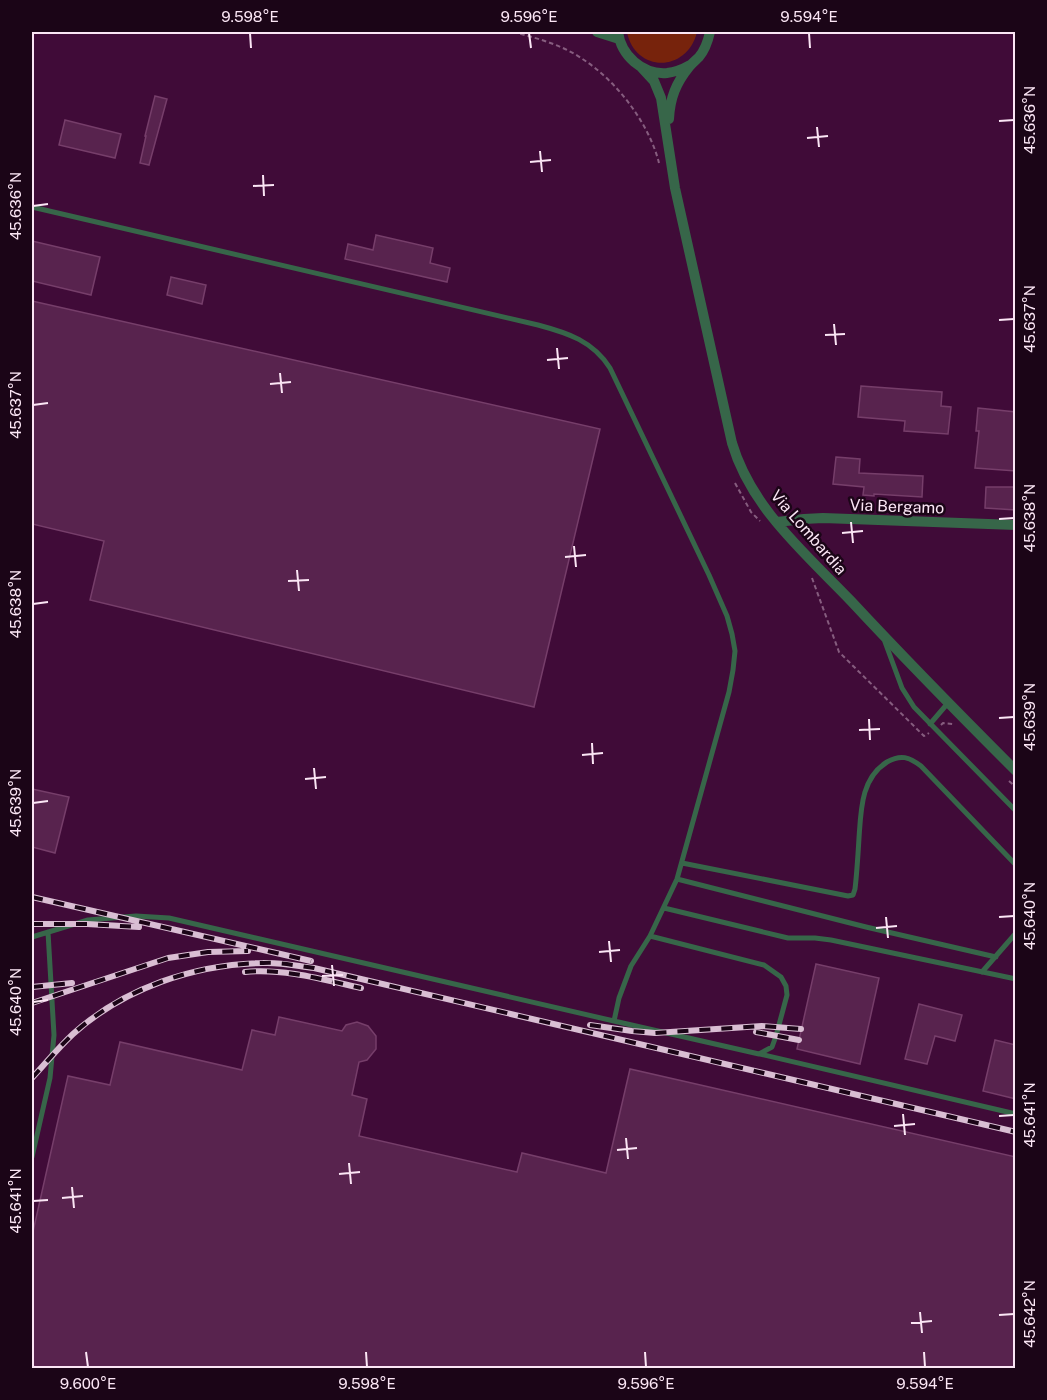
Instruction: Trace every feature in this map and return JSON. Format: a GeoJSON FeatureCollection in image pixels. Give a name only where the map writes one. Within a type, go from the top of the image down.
{"type":"FeatureCollection","features":[{"type":"Feature","properties":{"kind":"street","name":"Via Lombardia"},"geometry":{"type":"LineString","coordinates":[[597,32],[618,35],[624,51],[654,81],[660,94],[675,188],[732,443],[746,478],[772,525],[948,703],[1011,775]]}},
{"type":"Feature","properties":{"kind":"street","name":"Via Lombardia"},"geometry":{"type":"LineString","coordinates":[[669,146],[672,98],[677,85],[690,65],[701,55],[708,43],[710,32]]}},
{"type":"Feature","properties":{"kind":"street"},"geometry":{"type":"LineString","coordinates":[[642,68],[667,73],[690,65]]}},
{"type":"Feature","properties":{"kind":"street","name":"Via Bergamo"},"geometry":{"type":"LineString","coordinates":[[772,525],[804,519],[831,518],[1016,525]]}},
{"type":"Feature","properties":{"kind":"lane"},"geometry":{"type":"LineString","coordinates":[[32,207],[538,326],[574,337],[598,352],[610,368],[727,616],[735,657],[729,692],[677,879],[650,936],[631,966],[619,998],[614,1022]]}},
{"type":"Feature","properties":{"kind":"lane"},"geometry":{"type":"LineString","coordinates":[[882,635],[905,695],[914,707],[1016,811]]}},
{"type":"Feature","properties":{"kind":"lane"},"geometry":{"type":"LineString","coordinates":[[930,724],[948,703]]}},
{"type":"Feature","properties":{"kind":"lane"},"geometry":{"type":"LineString","coordinates":[[682,863],[850,896],[855,893],[864,792],[873,774],[881,766],[903,756],[921,766],[1016,865]]}},
{"type":"Feature","properties":{"kind":"lane"},"geometry":{"type":"LineString","coordinates":[[677,879],[996,957]]}},
{"type":"Feature","properties":{"kind":"lane"},"geometry":{"type":"LineString","coordinates":[[664,908],[788,938],[831,940],[1016,979]]}},
{"type":"Feature","properties":{"kind":"lane"},"geometry":{"type":"LineString","coordinates":[[32,937],[88,920],[136,916],[169,918],[1016,1114]]}},
{"type":"Feature","properties":{"kind":"lane"},"geometry":{"type":"LineString","coordinates":[[32,1157],[50,1078],[54,1035],[48,932]]}},
{"type":"Feature","properties":{"kind":"lane"},"geometry":{"type":"LineString","coordinates":[[982,972],[1016,933]]}},
{"type":"Feature","properties":{"kind":"lane"},"geometry":{"type":"LineString","coordinates":[[650,936],[764,965],[781,977],[786,986],[787,995],[774,1043],[768,1050],[759,1054]]}},
{"type":"Feature","properties":{"kind":"path"},"geometry":{"type":"LineString","coordinates":[[513,32],[544,40],[581,57],[612,82],[650,136],[660,166]]}},
{"type":"Feature","properties":{"kind":"path"},"geometry":{"type":"LineString","coordinates":[[733,478],[751,512],[772,525]]}},
{"type":"Feature","properties":{"kind":"path"},"geometry":{"type":"LineString","coordinates":[[812,577],[839,652],[924,736],[943,723],[951,723],[961,728]]}},
{"type":"Feature","properties":{"kind":"path"},"geometry":{"type":"LineString","coordinates":[[1011,775],[1016,787]]}},
{"type":"Feature","properties":{"kind":"shaded area"},"geometry":{"type":"Polygon","coordinates":[[[627,32],[697,32],[683,55],[673,61],[661,63],[650,61],[640,55],[632,45],[627,32]]]}},
{"type":"Feature","properties":{"kind":"building"},"geometry":{"type":"Polygon","coordinates":[[[155,96],[167,99],[149,165],[140,163],[155,96]]]}},
{"type":"Feature","properties":{"kind":"building"},"geometry":{"type":"Polygon","coordinates":[[[65,120],[121,134],[115,158],[59,145],[65,120]]]}},
{"type":"Feature","properties":{"kind":"building"},"geometry":{"type":"Polygon","coordinates":[[[376,235],[433,248],[430,263],[450,268],[447,282],[345,259],[348,244],[373,250],[376,235]]]}},
{"type":"Feature","properties":{"kind":"building"},"geometry":{"type":"Polygon","coordinates":[[[32,241],[100,257],[91,295],[32,281],[32,241]]]}},
{"type":"Feature","properties":{"kind":"building"},"geometry":{"type":"Polygon","coordinates":[[[171,277],[206,285],[202,304],[167,295],[171,277]]]}},
{"type":"Feature","properties":{"kind":"building"},"geometry":{"type":"Polygon","coordinates":[[[32,301],[600,429],[534,707],[90,600],[104,541],[32,524],[32,301]]]}},
{"type":"Feature","properties":{"kind":"building"},"geometry":{"type":"Polygon","coordinates":[[[861,386],[942,392],[941,406],[951,407],[948,434],[904,431],[905,421],[858,417],[861,386]]]}},
{"type":"Feature","properties":{"kind":"building"},"geometry":{"type":"Polygon","coordinates":[[[978,408],[1016,412],[1016,471],[975,468],[979,431],[976,431],[978,408]]]}},
{"type":"Feature","properties":{"kind":"building"},"geometry":{"type":"Polygon","coordinates":[[[836,457],[860,459],[859,473],[923,476],[922,497],[863,495],[864,487],[833,484],[836,457]]]}},
{"type":"Feature","properties":{"kind":"building"},"geometry":{"type":"Polygon","coordinates":[[[986,487],[1016,487],[1016,510],[985,508],[986,487]]]}},
{"type":"Feature","properties":{"kind":"building"},"geometry":{"type":"Polygon","coordinates":[[[32,789],[69,797],[55,853],[32,847],[32,789]]]}},
{"type":"Feature","properties":{"kind":"building"},"geometry":{"type":"Polygon","coordinates":[[[816,964],[879,978],[860,1064],[797,1049],[816,964]]]}},
{"type":"Feature","properties":{"kind":"building"},"geometry":{"type":"Polygon","coordinates":[[[919,1004],[962,1015],[955,1041],[935,1036],[927,1064],[905,1059],[919,1004]]]}},
{"type":"Feature","properties":{"kind":"building"},"geometry":{"type":"Polygon","coordinates":[[[279,1017],[342,1031],[346,1025],[357,1022],[368,1026],[376,1036],[376,1049],[367,1060],[359,1062],[352,1095],[367,1099],[359,1136],[517,1172],[522,1153],[606,1173],[630,1069],[1016,1157],[1016,1368],[43,1368],[32,1366],[32,1236],[68,1076],[110,1085],[120,1042],[242,1070],[252,1030],[275,1035],[279,1017]]]}},
{"type":"Feature","properties":{"kind":"building"},"geometry":{"type":"Polygon","coordinates":[[[995,1040],[1016,1045],[1016,1099],[983,1091],[995,1040]]]}},
{"type":"Feature","properties":{"kind":"railway"},"geometry":{"type":"LineString","coordinates":[[32,897],[311,961]]}},
{"type":"Feature","properties":{"kind":"railway"},"geometry":{"type":"LineString","coordinates":[[32,924],[139,927]]}},
{"type":"Feature","properties":{"kind":"railway"},"geometry":{"type":"LineString","coordinates":[[32,1003],[168,958],[208,952],[248,951]]}},
{"type":"Feature","properties":{"kind":"railway"},"geometry":{"type":"LineString","coordinates":[[32,1078],[73,1034],[93,1018],[138,992],[186,974],[212,968],[237,964],[276,963],[314,968],[1016,1132]]}},
{"type":"Feature","properties":{"kind":"railway"},"geometry":{"type":"LineString","coordinates":[[245,972],[289,973],[361,988]]}},
{"type":"Feature","properties":{"kind":"railway"},"geometry":{"type":"LineString","coordinates":[[32,987],[72,983]]}},
{"type":"Feature","properties":{"kind":"railway"},"geometry":{"type":"LineString","coordinates":[[590,1025],[655,1033],[762,1026],[801,1029]]}},
{"type":"Feature","properties":{"kind":"railway"},"geometry":{"type":"LineString","coordinates":[[756,1032],[799,1040]]}}]}
